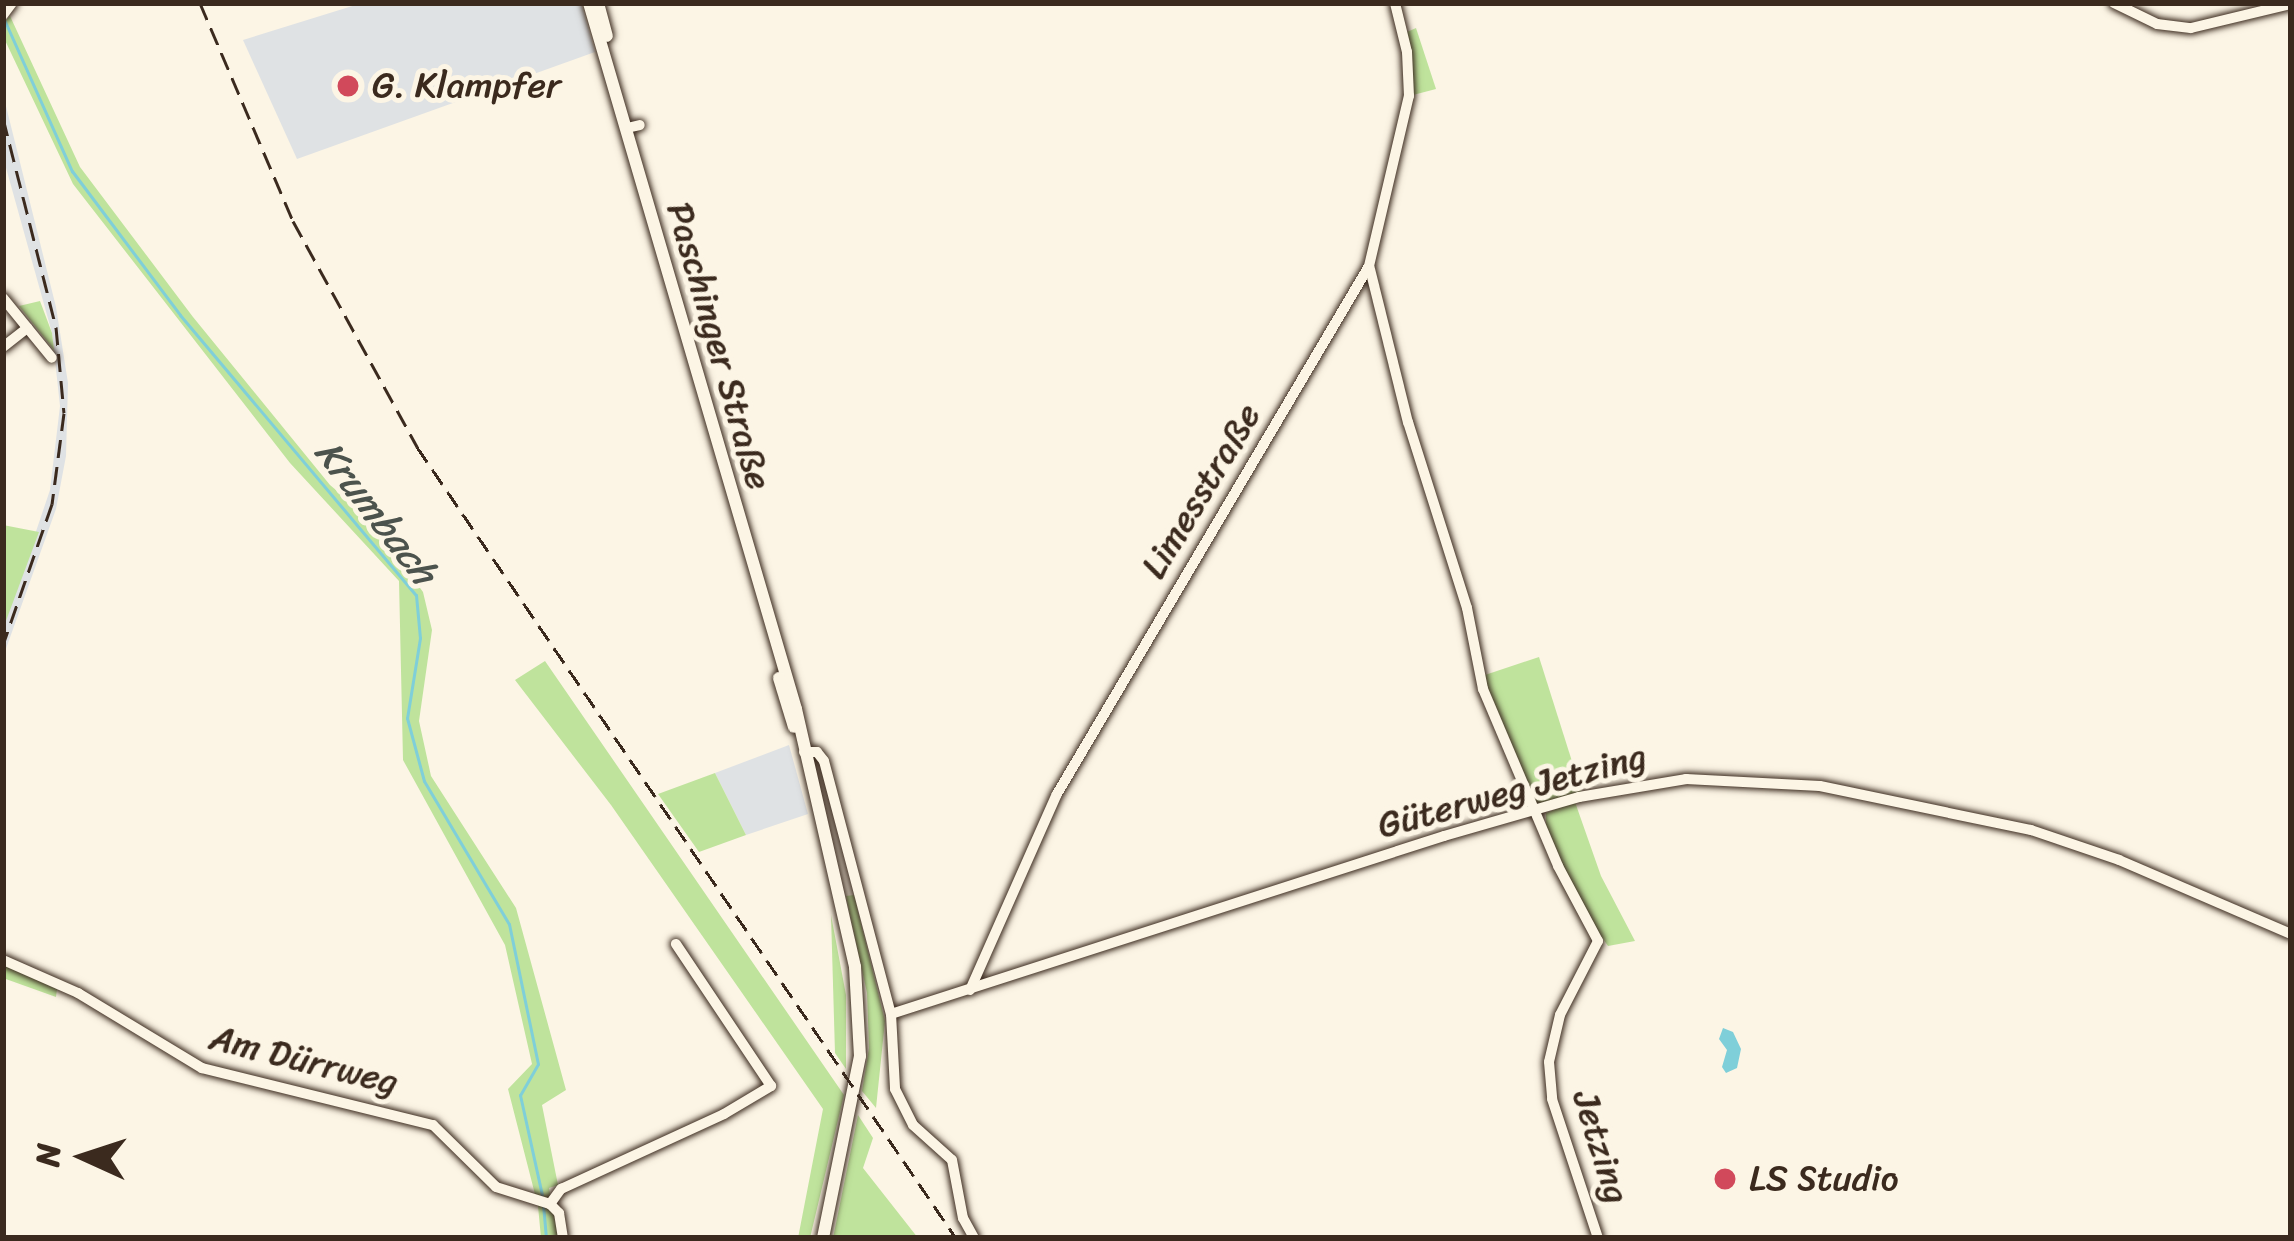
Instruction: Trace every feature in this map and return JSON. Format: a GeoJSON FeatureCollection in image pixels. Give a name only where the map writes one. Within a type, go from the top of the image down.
{"type":"FeatureCollection","features":[{"type":"Feature","properties":{"kind":"street","name":"Paschinger Straße"},"geometry":{"type":"LineString","coordinates":[[594,3],[615,84],[633,126],[788,711],[804,752],[848,933],[860,1012],[857,1082],[823,1238]]}},
{"type":"Feature","properties":{"kind":"street","name":"Limesstraße"},"geometry":{"type":"LineString","coordinates":[[970,990],[1057,794],[1369,266],[1409,96],[1407,52],[1395,3]]}},
{"type":"Feature","properties":{"kind":"street"},"geometry":{"type":"LineString","coordinates":[[2114,3],[2157,24],[2191,28],[2291,4]]}},
{"type":"Feature","properties":{"kind":"street","name":"Jetzing"},"geometry":{"type":"LineString","coordinates":[[1369,266],[1408,422],[1467,608],[1483,689],[1534,811],[1598,941],[1560,1015],[1549,1062],[1552,1099],[1598,1238]]}},
{"type":"Feature","properties":{"kind":"street"},"geometry":{"type":"LineString","coordinates":[[3,298],[52,358]]}},
{"type":"Feature","properties":{"kind":"street"},"geometry":{"type":"LineString","coordinates":[[3,347],[28,328]]}},
{"type":"Feature","properties":{"kind":"street"},"geometry":{"type":"LineString","coordinates":[[804,752],[817,752],[824,761],[891,1014],[890,1068],[899,1100],[913,1125],[952,1160],[963,1218],[974,1238]]}},
{"type":"Feature","properties":{"kind":"street","name":"Güterweg Jetzing"},"geometry":{"type":"LineString","coordinates":[[891,1014],[1247,897],[1534,811],[1659,782],[1720,778],[1820,786],[2063,839],[2291,934]]}},
{"type":"Feature","properties":{"kind":"street"},"geometry":{"type":"LineString","coordinates":[[563,1238],[559,1213],[544,1203],[561,1189],[771,1086],[676,944]]}},
{"type":"Feature","properties":{"kind":"street","name":"Am Dürrweg"},"geometry":{"type":"LineString","coordinates":[[3,960],[88,999],[202,1068],[433,1125],[496,1186],[544,1203]]}},
{"type":"Feature","properties":{"kind":"shaded area"},"geometry":{"type":"Polygon","coordinates":[[[362,3],[581,3],[595,52],[297,159],[243,40],[362,3]]]}},
{"type":"Feature","properties":{"kind":"shaded area"},"geometry":{"type":"Polygon","coordinates":[[[3,94],[56,307],[68,383],[66,456],[56,509],[3,657],[3,629],[50,490],[60,406],[52,333],[3,157],[3,94]]]}},
{"type":"Feature","properties":{"kind":"shaded area"},"geometry":{"type":"Polygon","coordinates":[[[789,745],[808,814],[746,835],[715,773],[789,745]]]}},
{"type":"Feature","properties":{"kind":"green space"},"geometry":{"type":"Polygon","coordinates":[[[10,16],[80,167],[193,317],[330,485],[368,517],[423,592],[432,630],[419,721],[431,776],[516,908],[566,1090],[542,1105],[558,1185],[549,1188],[558,1238],[541,1238],[538,1206],[508,1089],[532,1064],[505,945],[403,760],[399,581],[290,463],[73,184],[3,36],[3,23],[10,16]]]}},
{"type":"Feature","properties":{"kind":"green space"},"geometry":{"type":"Polygon","coordinates":[[[1416,28],[1436,89],[1413,95],[1407,32],[1416,28]]]}},
{"type":"Feature","properties":{"kind":"green space"},"geometry":{"type":"Polygon","coordinates":[[[40,301],[52,333],[54,350],[19,306],[40,301]]]}},
{"type":"Feature","properties":{"kind":"green space"},"geometry":{"type":"Polygon","coordinates":[[[3,525],[39,532],[3,629],[6,555],[3,525]]]}},
{"type":"Feature","properties":{"kind":"green space"},"geometry":{"type":"Polygon","coordinates":[[[1539,657],[1582,793],[1538,804],[1532,800],[1482,676],[1539,657]]]}},
{"type":"Feature","properties":{"kind":"green space"},"geometry":{"type":"Polygon","coordinates":[[[545,661],[844,1095],[810,1238],[798,1238],[823,1109],[611,805],[515,680],[545,661]]]}},
{"type":"Feature","properties":{"kind":"green space"},"geometry":{"type":"Polygon","coordinates":[[[715,773],[746,835],[699,852],[658,794],[715,773]]]}},
{"type":"Feature","properties":{"kind":"green space"},"geometry":{"type":"Polygon","coordinates":[[[1575,802],[1601,876],[1635,941],[1608,946],[1583,910],[1546,827],[1546,813],[1575,802]]]}},
{"type":"Feature","properties":{"kind":"green space"},"geometry":{"type":"Polygon","coordinates":[[[854,895],[885,1021],[876,1108],[862,1091],[869,1048],[867,993],[846,896],[854,895]]]}},
{"type":"Feature","properties":{"kind":"green space"},"geometry":{"type":"Polygon","coordinates":[[[831,915],[846,995],[846,1069],[835,1053],[831,915]]]}},
{"type":"Feature","properties":{"kind":"green space"},"geometry":{"type":"Polygon","coordinates":[[[3,963],[57,989],[56,997],[3,978],[3,963]]]}},
{"type":"Feature","properties":{"kind":"green space"},"geometry":{"type":"Polygon","coordinates":[[[858,1115],[873,1138],[863,1168],[918,1238],[833,1238],[858,1115]]]}},
{"type":"Feature","properties":{"kind":"water"},"geometry":{"type":"Polygon","coordinates":[[[1723,1028],[1733,1032],[1741,1049],[1737,1068],[1726,1073],[1722,1067],[1727,1050],[1719,1039],[1723,1028]]]}},
{"type":"Feature","properties":{"kind":"waterway","name":"Krumbach"},"geometry":{"type":"LineString","coordinates":[[3,17],[72,171],[180,315],[416,595],[420,638],[407,718],[424,781],[509,924],[538,1064],[520,1095],[542,1195]]}},
{"type":"Feature","properties":{"kind":"waterway","name":"Krumbach"},"geometry":{"type":"LineString","coordinates":[[543,1204],[546,1238]]}},
{"type":"Feature","properties":{"kind":"railway"},"geometry":{"type":"LineString","coordinates":[[200,3],[293,221],[417,447],[956,1238]]}},
{"type":"Feature","properties":{"kind":"railway"},"geometry":{"type":"LineString","coordinates":[[3,118],[56,327],[64,413],[52,504],[3,645]]}},
{"type":"Feature","properties":{"kind":"place","name":"G. Klampfer"},"geometry":{"type":"Point","coordinates":[348,86]}},
{"type":"Feature","properties":{"kind":"place","name":"LS Studio"},"geometry":{"type":"Point","coordinates":[1725,1179]}}]}
